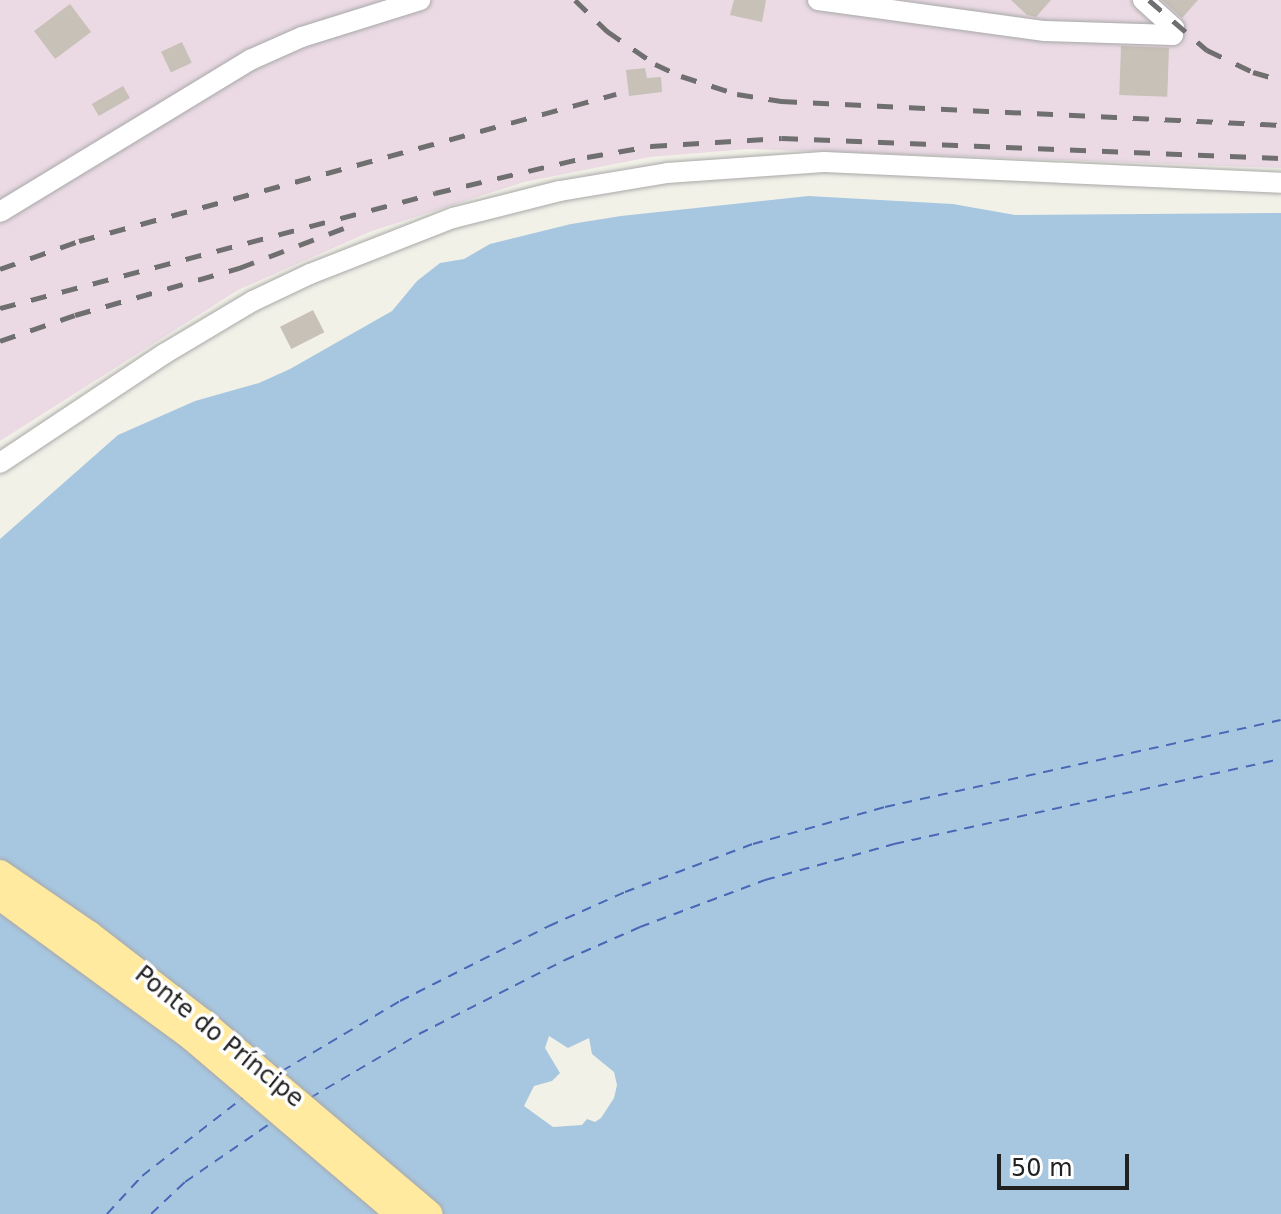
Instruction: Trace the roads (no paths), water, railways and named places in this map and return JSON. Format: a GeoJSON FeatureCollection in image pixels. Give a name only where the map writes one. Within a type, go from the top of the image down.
{"type":"FeatureCollection","features":[{"type":"Feature","properties":{"kind":"main road","name":"Ponte do Príncipe"},"geometry":{"type":"LineString","coordinates":[[0,873],[89,934],[192,1013],[429,1214]]}},
{"type":"Feature","properties":{"kind":"main road","name":"Ponte do Príncipe"},"geometry":{"type":"LineString","coordinates":[[0,897],[191,1037],[399,1214]]}},
{"type":"Feature","properties":{"kind":"street"},"geometry":{"type":"LineString","coordinates":[[0,212],[250,60],[302,37],[420,0]]}},
{"type":"Feature","properties":{"kind":"street"},"geometry":{"type":"LineString","coordinates":[[825,1],[1045,31],[1173,35],[1174,28],[1143,0]]}},
{"type":"Feature","properties":{"kind":"street"},"geometry":{"type":"LineString","coordinates":[[0,463],[164,354],[253,301],[352,254],[453,218],[560,191],[667,173],[824,162],[1281,183]]}},
{"type":"Feature","properties":{"kind":"water"},"geometry":{"type":"Polygon","coordinates":[[[808,196],[953,204],[1015,215],[1281,213],[1281,1214],[0,1214],[0,539],[118,435],[195,401],[259,383],[290,369],[392,311],[417,281],[440,263],[464,259],[490,244],[571,224],[808,196]],[[549,1036],[545,1048],[560,1073],[552,1081],[534,1086],[524,1106],[553,1127],[582,1125],[587,1119],[595,1122],[614,1098],[617,1085],[614,1072],[592,1054],[589,1038],[568,1048],[549,1036]]]}},
{"type":"Feature","properties":{"kind":"railway"},"geometry":{"type":"LineString","coordinates":[[575,0],[607,31],[655,64],[737,94],[781,101],[1281,125]]}},
{"type":"Feature","properties":{"kind":"railway"},"geometry":{"type":"LineString","coordinates":[[1149,0],[1207,50],[1253,72],[1281,80]]}},
{"type":"Feature","properties":{"kind":"railway"},"geometry":{"type":"LineString","coordinates":[[0,269],[79,241],[616,94]]}},
{"type":"Feature","properties":{"kind":"railway"},"geometry":{"type":"LineString","coordinates":[[0,308],[435,193],[587,157],[651,146],[782,138],[1281,158]]}},
{"type":"Feature","properties":{"kind":"railway"},"geometry":{"type":"LineString","coordinates":[[0,341],[75,315],[239,268],[357,223]]}}]}
